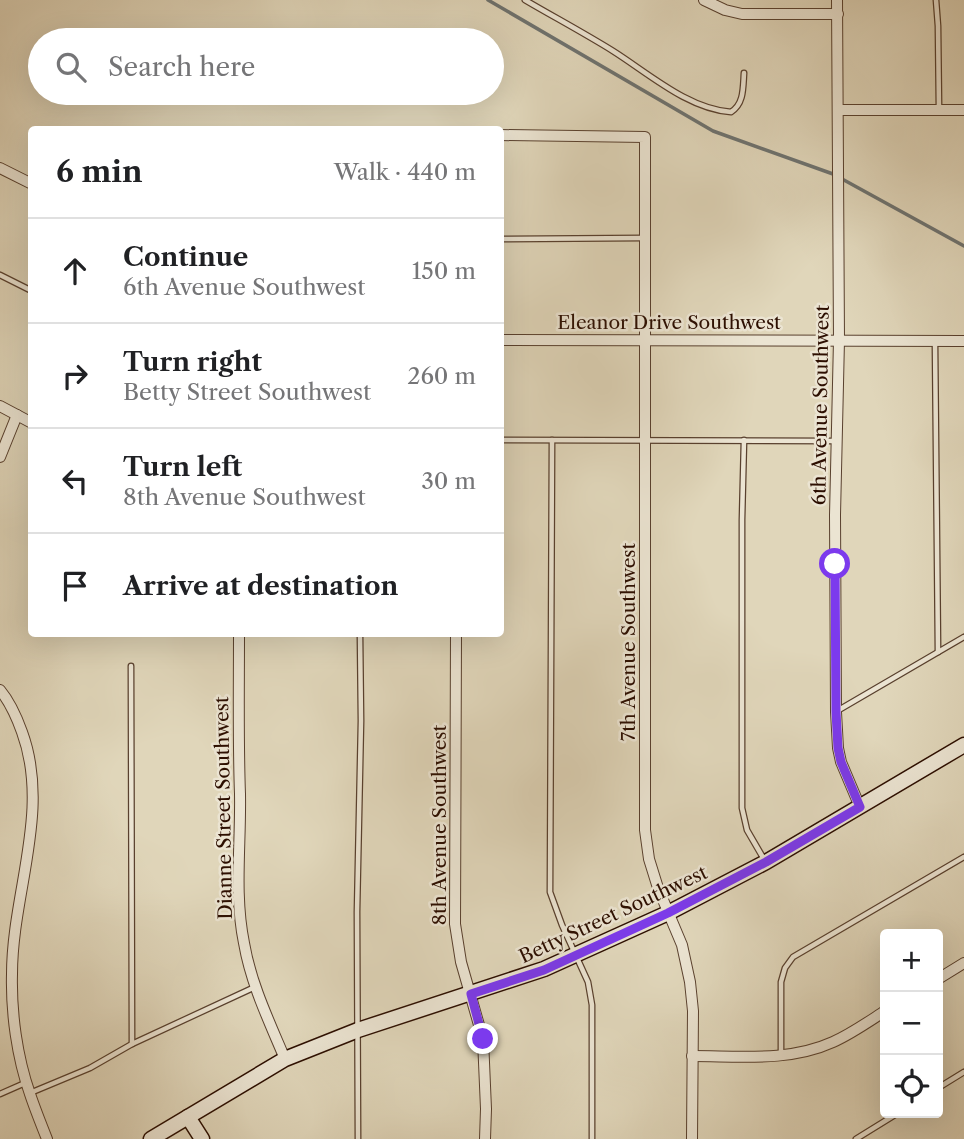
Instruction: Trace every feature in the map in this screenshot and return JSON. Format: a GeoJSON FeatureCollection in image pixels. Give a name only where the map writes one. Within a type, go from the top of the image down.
{"type":"FeatureCollection","features":[{"type":"Feature","properties":{"kind":"street"},"geometry":{"type":"LineString","coordinates":[[704,0],[725,10],[742,14],[838,14]]}},
{"type":"Feature","properties":{"kind":"street","name":"6th Avenue Southwest"},"geometry":{"type":"LineString","coordinates":[[837,0],[839,340],[835,515],[836,712],[841,762],[860,807]]}},
{"type":"Feature","properties":{"kind":"street"},"geometry":{"type":"LineString","coordinates":[[839,110],[964,110]]}},
{"type":"Feature","properties":{"kind":"street","name":"7th Avenue Southwest"},"geometry":{"type":"LineString","coordinates":[[504,135],[645,137],[645,830],[649,859],[682,945],[690,982],[692,1139]]}},
{"type":"Feature","properties":{"kind":"street"},"geometry":{"type":"LineString","coordinates":[[0,168],[28,182]]}},
{"type":"Feature","properties":{"kind":"street","name":"Eleanor Drive Southwest"},"geometry":{"type":"LineString","coordinates":[[504,340],[964,341]]}},
{"type":"Feature","properties":{"kind":"street"},"geometry":{"type":"LineString","coordinates":[[0,406],[28,421]]}},
{"type":"Feature","properties":{"kind":"street"},"geometry":{"type":"LineString","coordinates":[[0,457],[17,415]]}},
{"type":"Feature","properties":{"kind":"street","name":"Dianne Street Southwest"},"geometry":{"type":"LineString","coordinates":[[239,637],[240,916],[255,987],[285,1059]]}},
{"type":"Feature","properties":{"kind":"street","name":"8th Avenue Southwest"},"geometry":{"type":"LineString","coordinates":[[456,637],[455,924],[458,950],[483,1039],[485,1139]]}},
{"type":"Feature","properties":{"kind":"street"},"geometry":{"type":"LineString","coordinates":[[0,692],[19,722],[33,774],[32,814],[13,948],[12,975],[16,1028],[26,1082],[47,1139]]}},
{"type":"Feature","properties":{"kind":"street","name":"Betty Street Southwest"},"geometry":{"type":"LineString","coordinates":[[151,1139],[285,1059],[358,1030],[544,970],[668,913],[766,862],[964,745]]}},
{"type":"Feature","properties":{"kind":"street"},"geometry":{"type":"LineString","coordinates":[[943,976],[964,963]]}},
{"type":"Feature","properties":{"kind":"street"},"geometry":{"type":"LineString","coordinates":[[692,1056],[782,1056],[807,1051],[835,1042],[880,1014]]}},
{"type":"Feature","properties":{"kind":"street"},"geometry":{"type":"LineString","coordinates":[[188,1117],[202,1139]]}},
{"type":"Feature","properties":{"kind":"lane"},"geometry":{"type":"LineString","coordinates":[[525,0],[706,108],[731,112],[736,108],[741,99],[744,74]]}},
{"type":"Feature","properties":{"kind":"lane"},"geometry":{"type":"LineString","coordinates":[[936,0],[939,110]]}},
{"type":"Feature","properties":{"kind":"lane"},"geometry":{"type":"LineString","coordinates":[[504,239],[645,238]]}},
{"type":"Feature","properties":{"kind":"lane"},"geometry":{"type":"LineString","coordinates":[[0,275],[28,289]]}},
{"type":"Feature","properties":{"kind":"lane"},"geometry":{"type":"LineString","coordinates":[[935,341],[939,652]]}},
{"type":"Feature","properties":{"kind":"lane"},"geometry":{"type":"LineString","coordinates":[[504,440],[837,441]]}},
{"type":"Feature","properties":{"kind":"lane"},"geometry":{"type":"LineString","coordinates":[[552,440],[550,892],[557,915],[588,982],[592,1005],[592,1139]]}},
{"type":"Feature","properties":{"kind":"lane"},"geometry":{"type":"LineString","coordinates":[[744,440],[742,808],[747,830],[766,862]]}},
{"type":"Feature","properties":{"kind":"lane"},"geometry":{"type":"LineString","coordinates":[[358,1139],[360,637]]}},
{"type":"Feature","properties":{"kind":"lane"},"geometry":{"type":"LineString","coordinates":[[836,712],[964,637]]}},
{"type":"Feature","properties":{"kind":"lane"},"geometry":{"type":"LineString","coordinates":[[131,666],[132,1044]]}},
{"type":"Feature","properties":{"kind":"lane"},"geometry":{"type":"LineString","coordinates":[[782,1056],[781,982],[785,968],[793,957],[964,857]]}},
{"type":"Feature","properties":{"kind":"lane"},"geometry":{"type":"LineString","coordinates":[[30,1094],[90,1068],[132,1044],[255,987]]}},
{"type":"Feature","properties":{"kind":"lane"},"geometry":{"type":"LineString","coordinates":[[943,1085],[964,1072]]}},
{"type":"Feature","properties":{"kind":"lane"},"geometry":{"type":"LineString","coordinates":[[0,1094],[26,1082]]}},
{"type":"Feature","properties":{"kind":"lane"},"geometry":{"type":"LineString","coordinates":[[856,1139],[890,1118]]}},
{"type":"Feature","properties":{"kind":"waterway"},"geometry":{"type":"LineString","coordinates":[[488,0],[713,131],[833,174],[964,246]]}},
{"type":"Feature","properties":{"kind":"route"},"geometry":{"type":"LineString","coordinates":[[483,1039],[471,994],[544,970],[668,913],[766,862],[860,807],[838,748],[835,564]]}}]}
